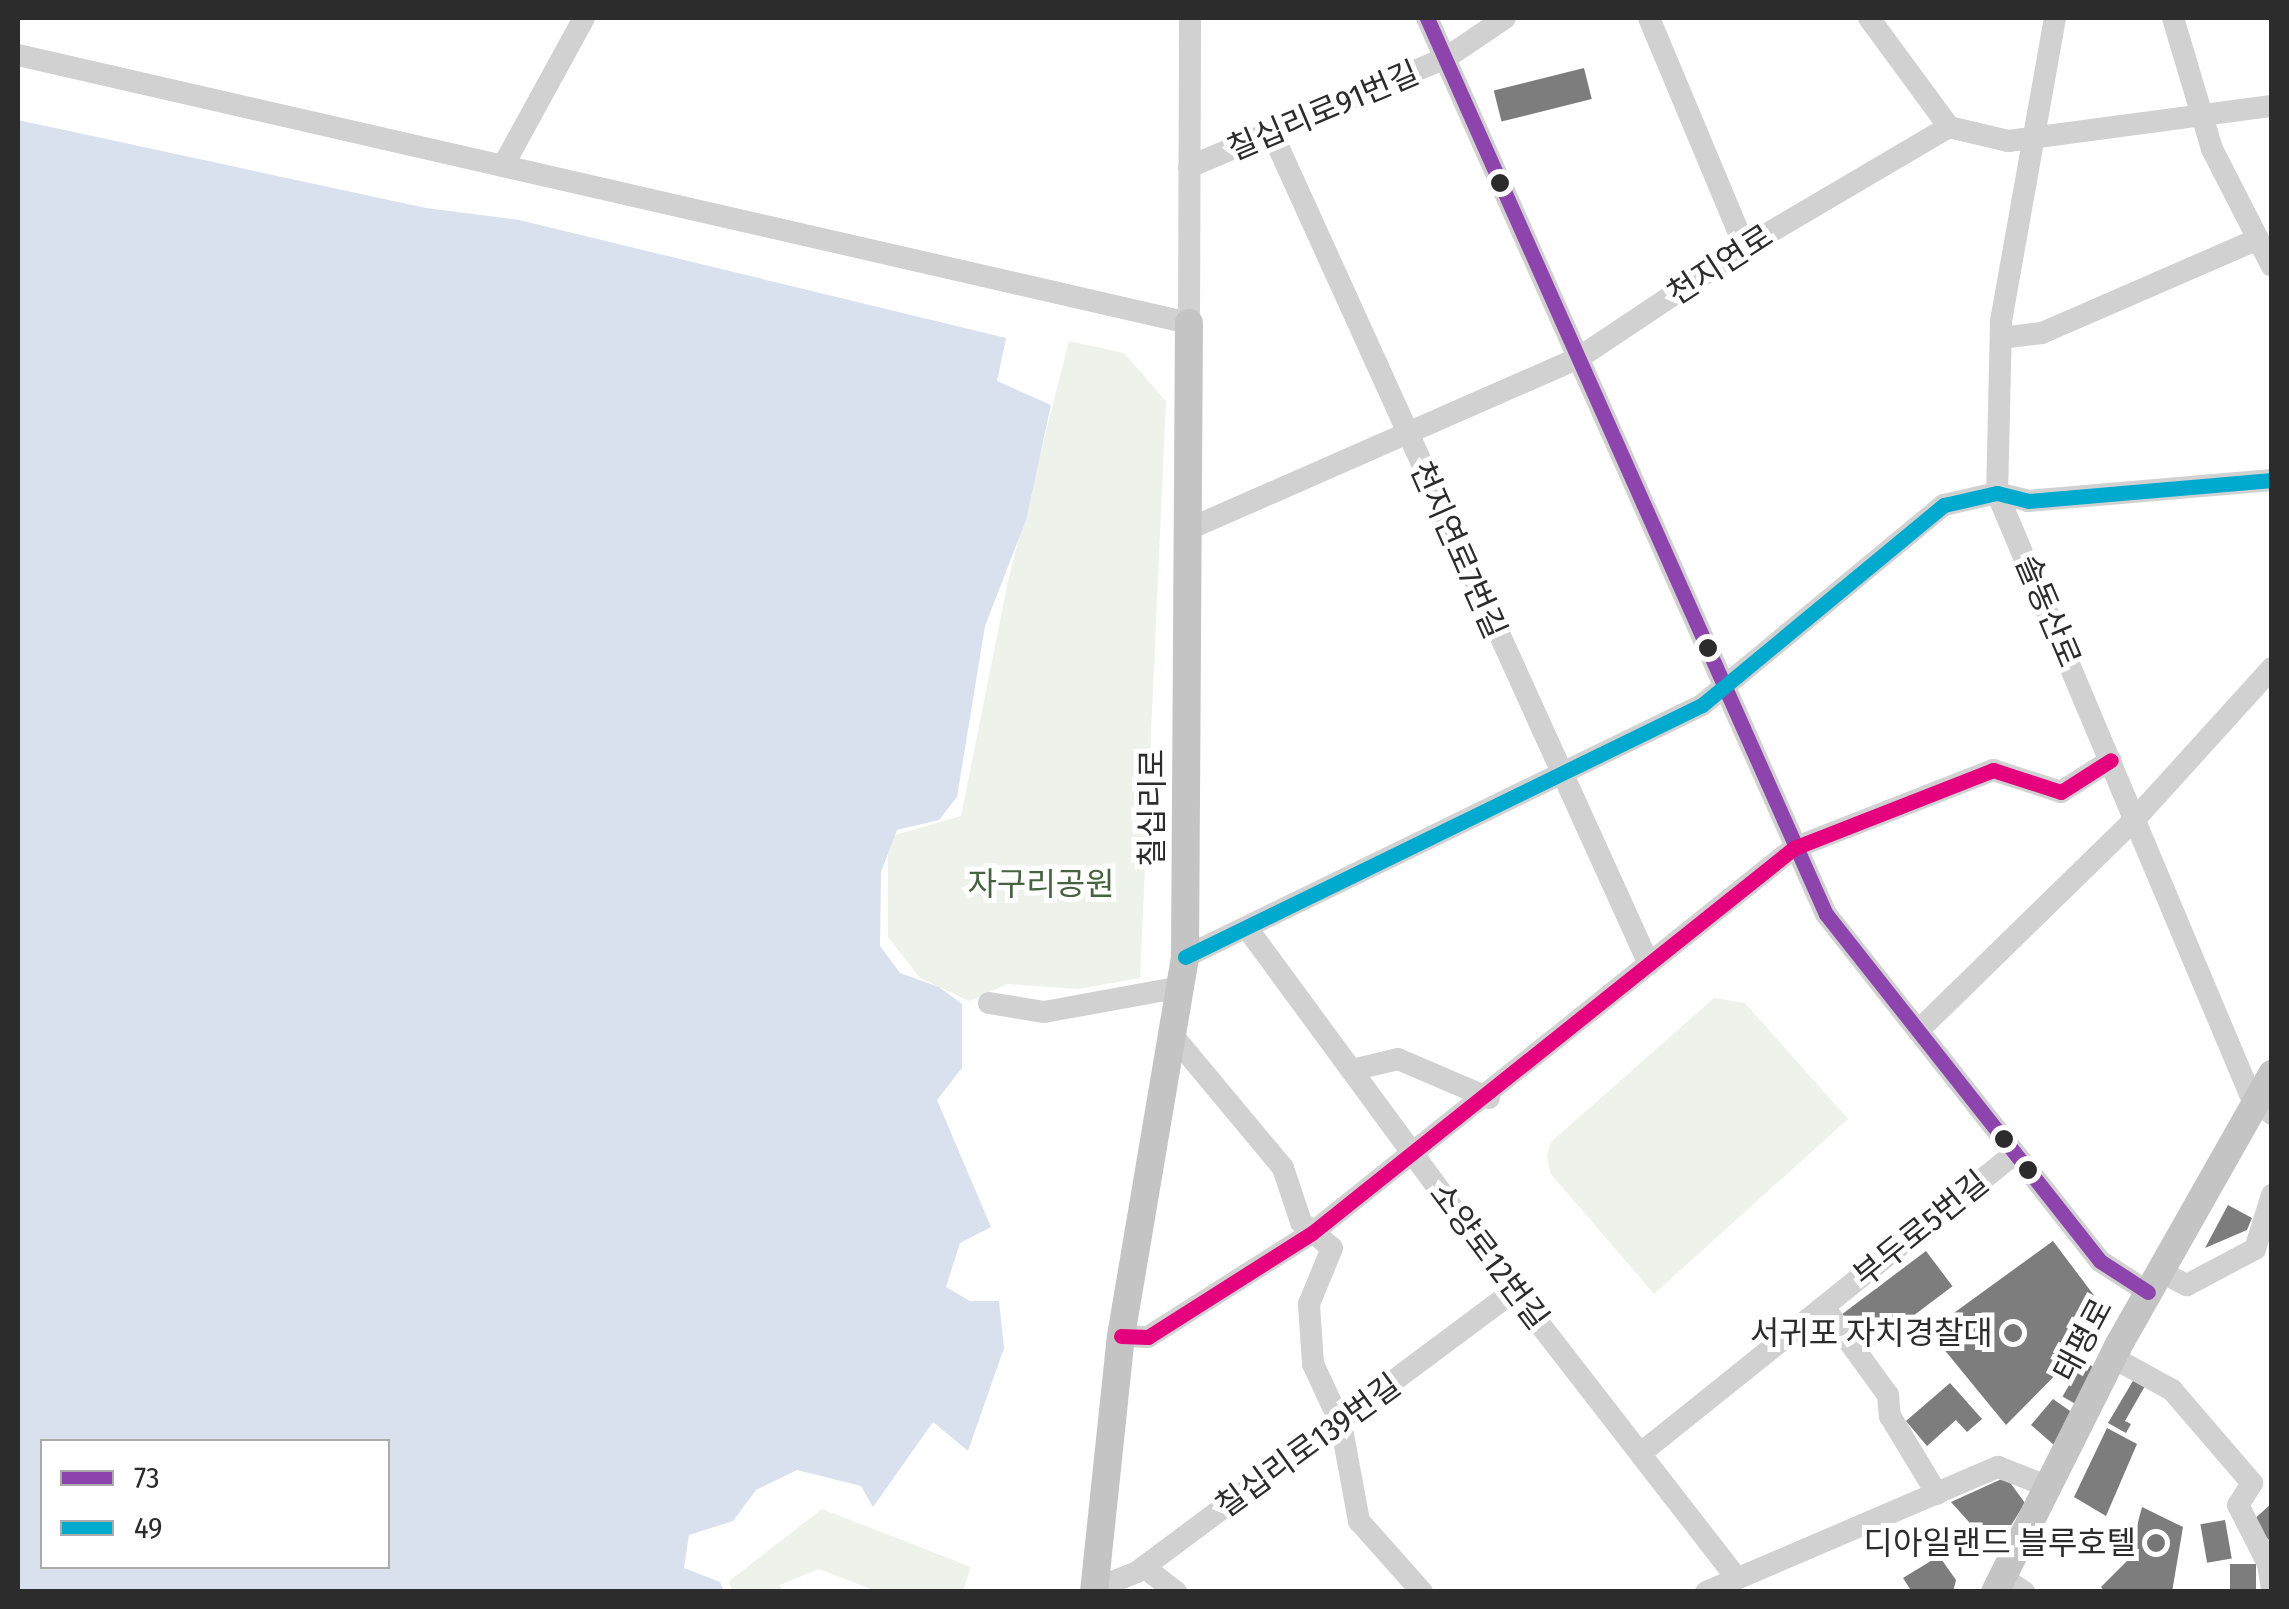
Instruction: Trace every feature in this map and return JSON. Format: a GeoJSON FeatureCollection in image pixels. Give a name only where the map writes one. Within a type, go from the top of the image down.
{"type":"FeatureCollection","features":[{"type":"Feature","properties":{"kind":"main road","name":"칠십리로"},"geometry":{"type":"LineString","coordinates":[[1094,1590],[1121,1336],[1186,957],[1189,322]]}},
{"type":"Feature","properties":{"kind":"main road","name":"태평로"},"geometry":{"type":"LineString","coordinates":[[2007,1587],[2047,1486],[2112,1357],[2262,1106],[2272,1074]]}},
{"type":"Feature","properties":{"kind":"street"},"geometry":{"type":"LineString","coordinates":[[503,166],[584,18]]}},
{"type":"Feature","properties":{"kind":"street","name":"칠십리로"},"geometry":{"type":"LineString","coordinates":[[1189,322],[1190,18]]}},
{"type":"Feature","properties":{"kind":"street"},"geometry":{"type":"LineString","coordinates":[[1427,18],[1826,914],[1921,1028],[2014,1154],[2100,1261],[2154,1282],[2187,1285],[2255,1249],[2272,1195]]}},
{"type":"Feature","properties":{"kind":"street","name":"칠십리로91번길"},"geometry":{"type":"LineString","coordinates":[[1188,168],[1446,58],[1504,18]]}},
{"type":"Feature","properties":{"kind":"street"},"geometry":{"type":"LineString","coordinates":[[1649,18],[1746,246]]}},
{"type":"Feature","properties":{"kind":"street"},"geometry":{"type":"LineString","coordinates":[[1869,18],[1949,127],[2008,142],[2272,106]]}},
{"type":"Feature","properties":{"kind":"street","name":"솔동산로"},"geometry":{"type":"LineString","coordinates":[[2056,18],[2032,138],[2001,338],[1997,494],[2262,1106]]}},
{"type":"Feature","properties":{"kind":"street"},"geometry":{"type":"LineString","coordinates":[[2173,18],[2228,188],[2272,266]]}},
{"type":"Feature","properties":{"kind":"street"},"geometry":{"type":"LineString","coordinates":[[18,56],[1189,322]]}},
{"type":"Feature","properties":{"kind":"street","name":"천지연로"},"geometry":{"type":"LineString","coordinates":[[1189,529],[1580,357],[1746,246],[1949,127]]}},
{"type":"Feature","properties":{"kind":"street","name":"천지연로7번길"},"geometry":{"type":"LineString","coordinates":[[1272,133],[1560,779],[1649,964]]}},
{"type":"Feature","properties":{"kind":"street"},"geometry":{"type":"LineString","coordinates":[[2001,338],[2042,333],[2256,240]]}},
{"type":"Feature","properties":{"kind":"street"},"geometry":{"type":"LineString","coordinates":[[1186,957],[1252,934],[1560,779],[1724,690],[1944,505],[1997,494],[2028,501],[2272,480]]}},
{"type":"Feature","properties":{"kind":"street"},"geometry":{"type":"LineString","coordinates":[[1921,1028],[2135,819],[2272,668]]}},
{"type":"Feature","properties":{"kind":"street"},"geometry":{"type":"LineString","coordinates":[[1121,1336],[1148,1338],[1312,1233],[1488,1098],[1794,848],[1993,770],[2062,792],[2111,760]]}},
{"type":"Feature","properties":{"kind":"street","name":"소양로12번길"},"geometry":{"type":"LineString","coordinates":[[1252,934],[1514,1291],[1737,1579]]}},
{"type":"Feature","properties":{"kind":"street"},"geometry":{"type":"LineString","coordinates":[[989,1004],[1044,1012],[1181,986]]}},
{"type":"Feature","properties":{"kind":"street"},"geometry":{"type":"LineString","coordinates":[[1174,1037],[1283,1168],[1301,1222],[1332,1248],[1309,1304],[1313,1364],[1340,1424],[1360,1521],[1409,1588]]}},
{"type":"Feature","properties":{"kind":"street"},"geometry":{"type":"LineString","coordinates":[[1352,1070],[1398,1059],[1488,1098]]}},
{"type":"Feature","properties":{"kind":"street","name":"부두로5번길"},"geometry":{"type":"LineString","coordinates":[[1641,1454],[2014,1154]]}},
{"type":"Feature","properties":{"kind":"street","name":"칠십리로139번길"},"geometry":{"type":"LineString","coordinates":[[1094,1590],[1144,1567],[1514,1291]]}},
{"type":"Feature","properties":{"kind":"street"},"geometry":{"type":"LineString","coordinates":[[1824,1307],[1888,1395],[1890,1416],[1936,1494]]}},
{"type":"Feature","properties":{"kind":"street"},"geometry":{"type":"LineString","coordinates":[[2112,1357],[2172,1390],[2252,1483],[2238,1505],[2268,1564],[2272,1588]]}},
{"type":"Feature","properties":{"kind":"street"},"geometry":{"type":"LineString","coordinates":[[1706,1592],[1998,1468],[2047,1486]]}},
{"type":"Feature","properties":{"kind":"street"},"geometry":{"type":"LineString","coordinates":[[1144,1567],[1176,1592]]}},
{"type":"Feature","properties":{"kind":"green space","name":"자구리공원"},"geometry":{"type":"Polygon","coordinates":[[[1069,341],[1124,353],[1166,401],[1140,978],[1078,989],[1008,984],[969,1001],[920,978],[888,937],[888,837],[961,816],[1008,581],[1069,341]]]}},
{"type":"Feature","properties":{"kind":"green space"},"geometry":{"type":"Polygon","coordinates":[[[1714,998],[1745,1003],[1848,1119],[1654,1294],[1550,1173],[1547,1155],[1551,1142],[1714,998]]]}},
{"type":"Feature","properties":{"kind":"green space"},"geometry":{"type":"Polygon","coordinates":[[[822,1509],[971,1567],[963,1591],[876,1591],[819,1569],[780,1585],[782,1591],[732,1591],[729,1581],[822,1509]]]}},
{"type":"Feature","properties":{"kind":"shaded area"},"geometry":{"type":"Polygon","coordinates":[[[18,120],[426,208],[519,220],[1006,338],[997,381],[1051,405],[1026,520],[985,626],[957,797],[939,820],[897,830],[881,872],[880,946],[900,973],[939,987],[962,1004],[962,1068],[937,1100],[991,1227],[960,1243],[946,1287],[970,1301],[999,1301],[1004,1348],[968,1451],[933,1422],[873,1507],[861,1486],[797,1470],[756,1490],[733,1521],[689,1535],[684,1568],[720,1582],[724,1591],[18,1591],[18,120]]]}},
{"type":"Feature","properties":{"kind":"building"},"geometry":{"type":"Polygon","coordinates":[[[1584,68],[1592,99],[1502,122],[1494,90],[1584,68]]]}},
{"type":"Feature","properties":{"kind":"building"},"geometry":{"type":"Polygon","coordinates":[[[2228,1205],[2252,1218],[2247,1230],[2205,1248],[2228,1205]]]}},
{"type":"Feature","properties":{"kind":"building","name":"서귀포 자치경찰대"},"geometry":{"type":"Polygon","coordinates":[[[2053,1241],[2096,1298],[2094,1336],[2006,1425],[1929,1331],[2053,1241]]]}},
{"type":"Feature","properties":{"kind":"building"},"geometry":{"type":"Polygon","coordinates":[[[1926,1251],[1952,1286],[1865,1352],[1839,1317],[1926,1251]]]}},
{"type":"Feature","properties":{"kind":"building"},"geometry":{"type":"Polygon","coordinates":[[[2083,1361],[2097,1369],[2076,1405],[2062,1397],[2083,1361]]]}},
{"type":"Feature","properties":{"kind":"building"},"geometry":{"type":"Polygon","coordinates":[[[2134,1379],[2145,1386],[2125,1421],[2131,1424],[2126,1433],[2108,1423],[2134,1379]]]}},
{"type":"Feature","properties":{"kind":"building"},"geometry":{"type":"Polygon","coordinates":[[[1950,1383],[1982,1419],[1967,1432],[1956,1420],[1927,1446],[1906,1421],[1950,1383]]]}},
{"type":"Feature","properties":{"kind":"building"},"geometry":{"type":"Polygon","coordinates":[[[2053,1399],[2073,1413],[2054,1445],[2031,1425],[2053,1399]]]}},
{"type":"Feature","properties":{"kind":"building"},"geometry":{"type":"Polygon","coordinates":[[[2107,1428],[2137,1444],[2106,1516],[2074,1497],[2107,1428]]]}},
{"type":"Feature","properties":{"kind":"building"},"geometry":{"type":"Polygon","coordinates":[[[2006,1477],[2025,1503],[1995,1551],[1951,1502],[2006,1477]]]}},
{"type":"Feature","properties":{"kind":"building"},"geometry":{"type":"Polygon","coordinates":[[[2272,1503],[2272,1543],[2251,1522],[2272,1503]]]}},
{"type":"Feature","properties":{"kind":"building","name":"디아일랜드 블루호텔"},"geometry":{"type":"Polygon","coordinates":[[[2142,1507],[2183,1527],[2172,1592],[2105,1592],[2101,1587],[2128,1560],[2142,1507]]]}},
{"type":"Feature","properties":{"kind":"building"},"geometry":{"type":"Polygon","coordinates":[[[2225,1520],[2232,1558],[2207,1563],[2200,1524],[2225,1520]]]}},
{"type":"Feature","properties":{"kind":"building"},"geometry":{"type":"Polygon","coordinates":[[[1939,1556],[1956,1580],[1953,1592],[1912,1592],[1903,1578],[1939,1556]]]}},
{"type":"Feature","properties":{"kind":"building"},"geometry":{"type":"Polygon","coordinates":[[[2230,1564],[2256,1564],[2256,1592],[2230,1592],[2230,1564]]]}},
{"type":"Feature","properties":{"kind":"transit line","name":"73"},"geometry":{"type":"LineString","coordinates":[[1427,18],[1826,914],[2100,1261],[2148,1292]]}},
{"type":"Feature","properties":{"kind":"transit line","name":"49"},"geometry":{"type":"LineString","coordinates":[[1185,957],[1702,705],[1944,505],[1997,493],[2028,501],[2272,480]]}},
{"type":"Feature","properties":{"kind":"transit line"},"geometry":{"type":"LineString","coordinates":[[1121,1336],[1148,1337],[1312,1233],[1794,848],[1993,770],[2061,792],[2111,760]]}},
{"type":"Feature","properties":{"kind":"place","name":"서귀포 자치경찰대"},"geometry":{"type":"Point","coordinates":[2013,1333]}},
{"type":"Feature","properties":{"kind":"place","name":"디아일랜드 블루호텔"},"geometry":{"type":"Point","coordinates":[2156,1543]}}]}
